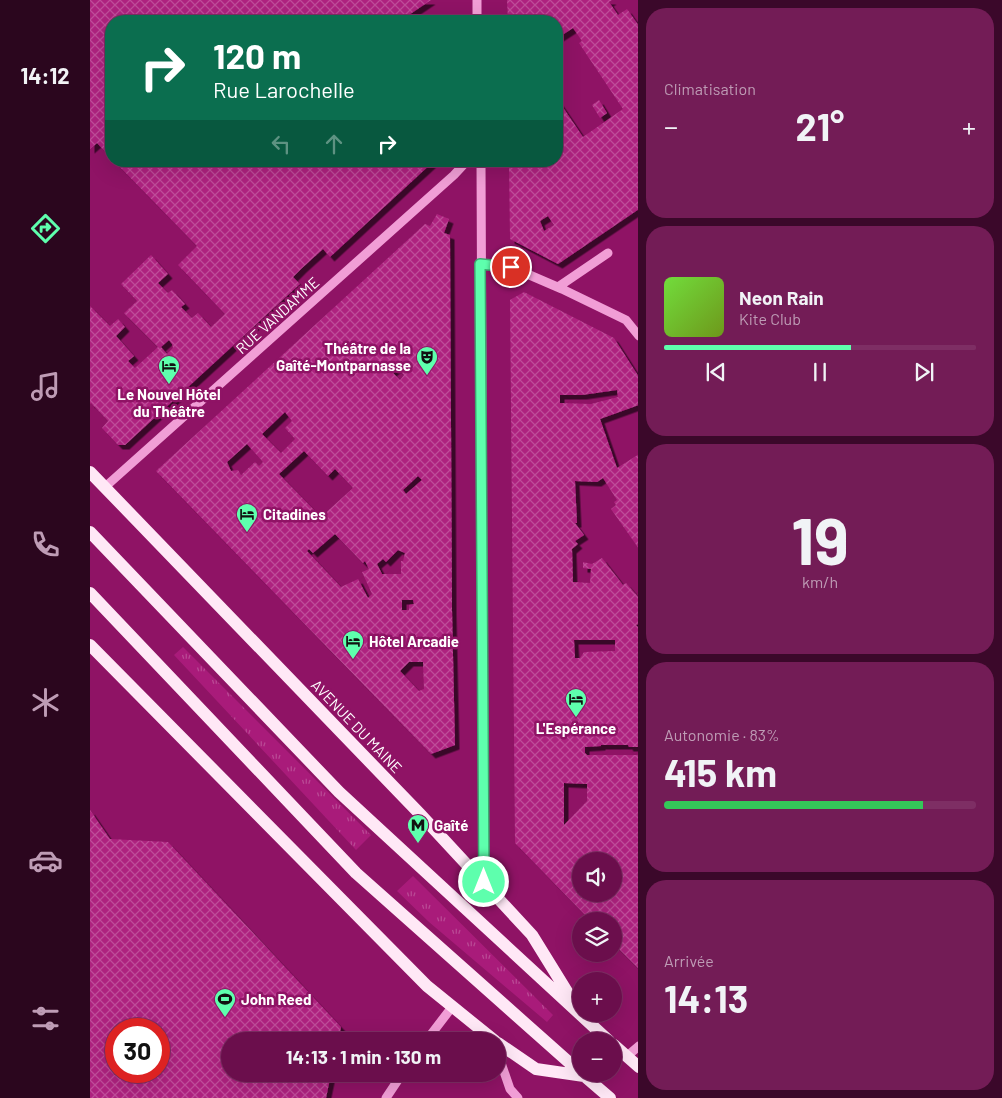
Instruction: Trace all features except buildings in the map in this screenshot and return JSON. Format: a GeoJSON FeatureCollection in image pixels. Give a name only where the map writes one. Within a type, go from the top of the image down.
{"type":"FeatureCollection","features":[{"type":"Feature","properties":{"kind":"main road","name":"AVENUE DU MAINE"},"geometry":{"type":"LineString","coordinates":[[90,472],[484,882],[532,935],[572,1000]]}},
{"type":"Feature","properties":{"kind":"main road","name":"AVENUE DU MAINE"},"geometry":{"type":"LineString","coordinates":[[90,532],[339,792],[572,1007]]}},
{"type":"Feature","properties":{"kind":"main road"},"geometry":{"type":"LineString","coordinates":[[90,593],[356,873],[572,1065]]}},
{"type":"Feature","properties":{"kind":"main road"},"geometry":{"type":"LineString","coordinates":[[90,645],[421,980],[452,1008],[483,1032]]}},
{"type":"Feature","properties":{"kind":"main road","name":"AVENUE DU MAINE"},"geometry":{"type":"LineString","coordinates":[[588,1022],[599,1032]]}},
{"type":"Feature","properties":{"kind":"main road"},"geometry":{"type":"LineString","coordinates":[[506,1049],[536,1069],[572,1073]]}},
{"type":"Feature","properties":{"kind":"main road"},"geometry":{"type":"LineString","coordinates":[[622,1053],[638,1067]]}},
{"type":"Feature","properties":{"kind":"main road"},"geometry":{"type":"LineString","coordinates":[[591,1082],[610,1098]]}},
{"type":"Feature","properties":{"kind":"street"},"geometry":{"type":"LineString","coordinates":[[477,0],[478,15]]}},
{"type":"Feature","properties":{"kind":"street","name":"RUE VANDAMME"},"geometry":{"type":"LineString","coordinates":[[105,487],[461,167]]}},
{"type":"Feature","properties":{"kind":"street"},"geometry":{"type":"LineString","coordinates":[[480,167],[484,882]]}},
{"type":"Feature","properties":{"kind":"street"},"geometry":{"type":"LineString","coordinates":[[558,288],[608,253]]}},
{"type":"Feature","properties":{"kind":"street"},"geometry":{"type":"LineString","coordinates":[[480,264],[511,267],[558,288],[626,320],[638,336]]}},
{"type":"Feature","properties":{"kind":"street"},"geometry":{"type":"LineString","coordinates":[[433,1032],[452,1008]]}},
{"type":"Feature","properties":{"kind":"street"},"geometry":{"type":"LineString","coordinates":[[626,1057],[638,1046]]}},
{"type":"Feature","properties":{"kind":"street"},"geometry":{"type":"LineString","coordinates":[[506,1077],[510,1089],[518,1098]]}},
{"type":"Feature","properties":{"kind":"street"},"geometry":{"type":"LineString","coordinates":[[386,1098],[397,1082]]}},
{"type":"Feature","properties":{"kind":"green space"},"geometry":{"type":"Polygon","coordinates":[[[183,647],[371,835],[356,850],[174,655],[183,647]]]}},
{"type":"Feature","properties":{"kind":"green space"},"geometry":{"type":"Polygon","coordinates":[[[413,876],[553,1015],[547,1022],[429,922],[397,891],[413,876]]]}},
{"type":"Feature","properties":{"kind":"place","name":"Théâtre de la Gaîté-Montparnasse"},"geometry":{"type":"Point","coordinates":[427,376]}},
{"type":"Feature","properties":{"kind":"place","name":"Le Nouvel Hôtel du Théâtre"},"geometry":{"type":"Point","coordinates":[169,385]}},
{"type":"Feature","properties":{"kind":"place","name":"Citadines"},"geometry":{"type":"Point","coordinates":[247,533]}},
{"type":"Feature","properties":{"kind":"place","name":"Hôtel Arcadie"},"geometry":{"type":"Point","coordinates":[353,660]}},
{"type":"Feature","properties":{"kind":"place","name":"L'Espérance"},"geometry":{"type":"Point","coordinates":[576,718]}},
{"type":"Feature","properties":{"kind":"place","name":"Gaîté"},"geometry":{"type":"Point","coordinates":[418,844]}},
{"type":"Feature","properties":{"kind":"place","name":"John Reed"},"geometry":{"type":"Point","coordinates":[225,1018]}},
{"type":"Feature","properties":{"kind":"route"},"geometry":{"type":"LineString","coordinates":[[484,882],[480,264],[511,267]]}}]}
